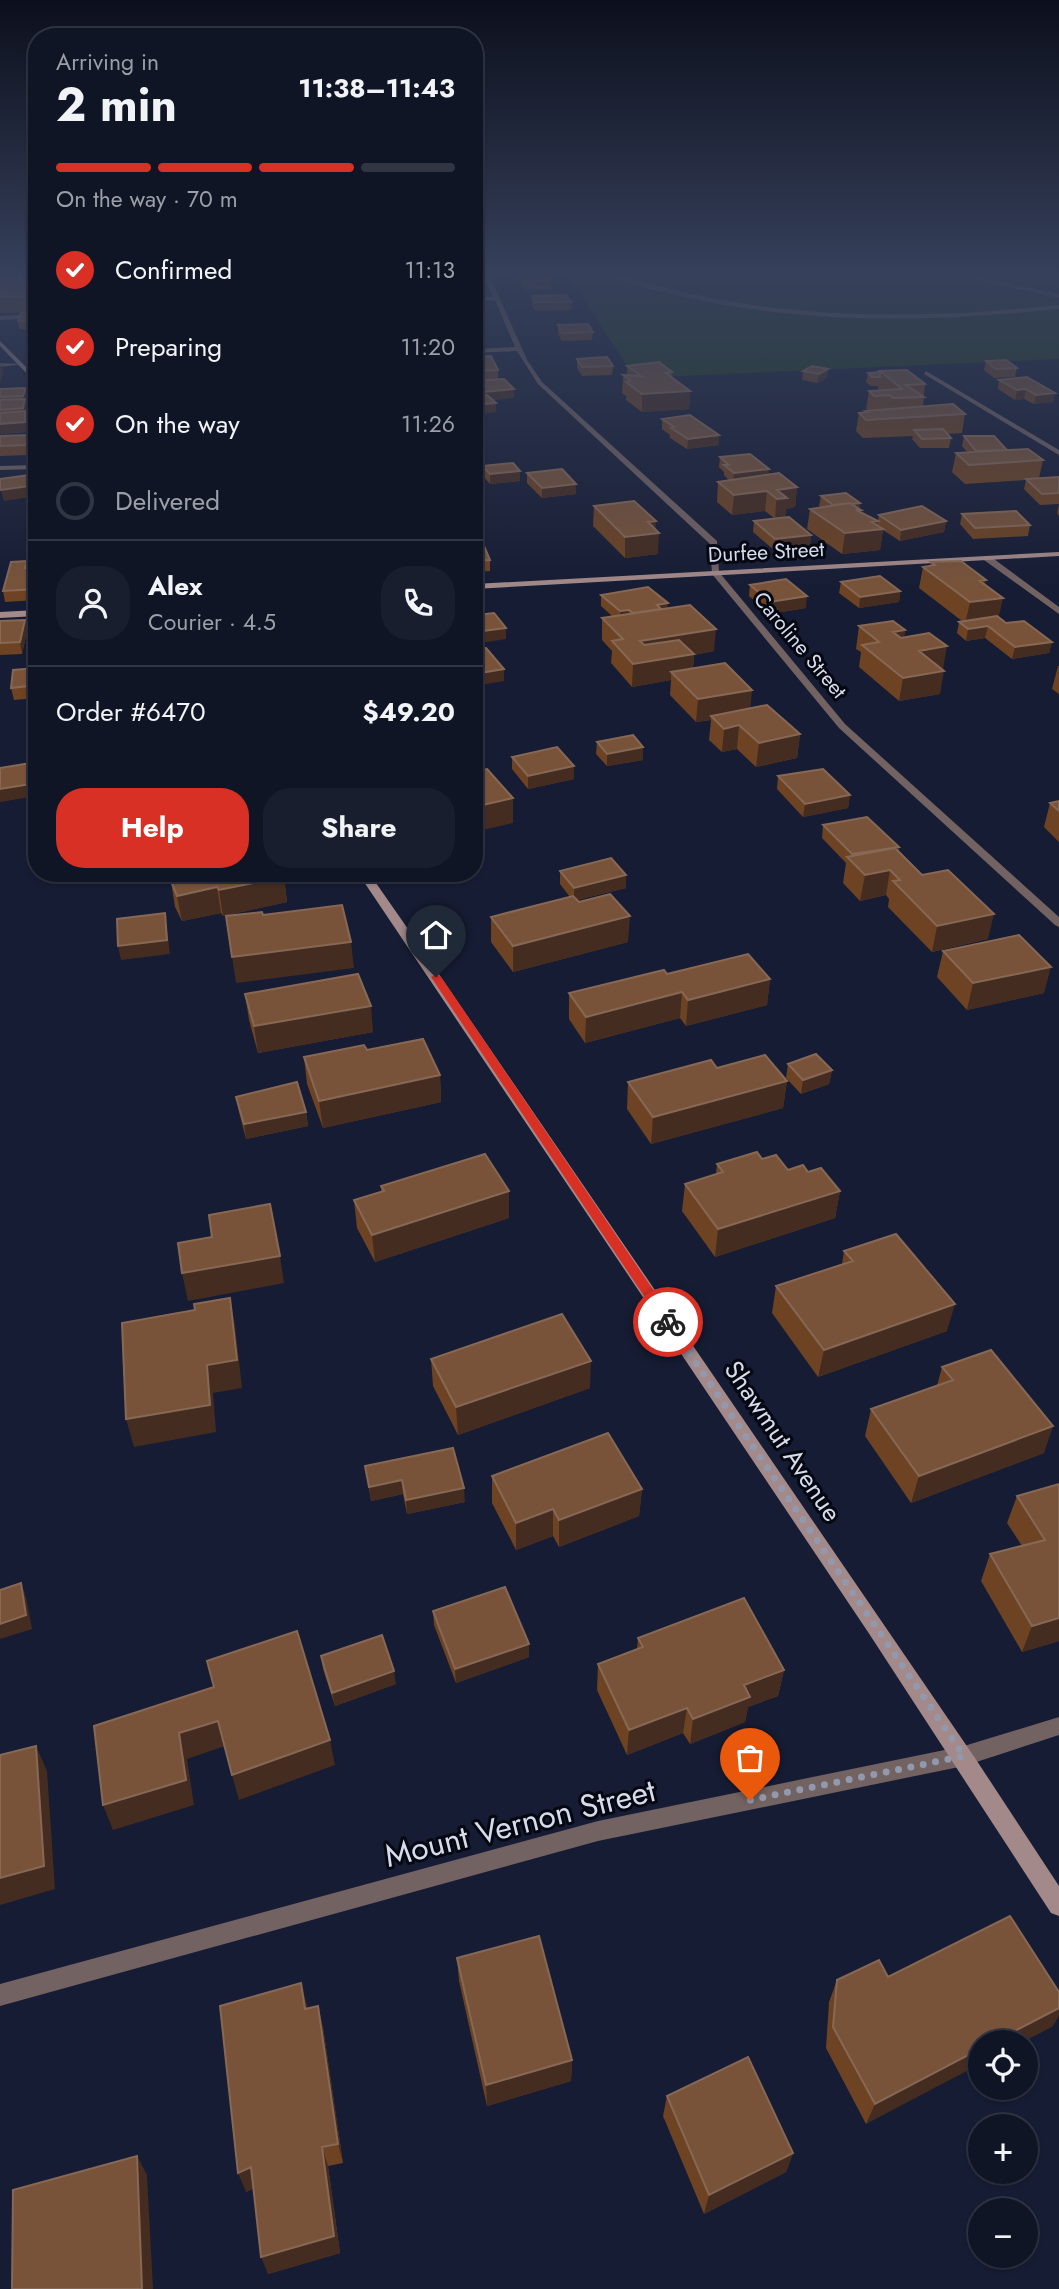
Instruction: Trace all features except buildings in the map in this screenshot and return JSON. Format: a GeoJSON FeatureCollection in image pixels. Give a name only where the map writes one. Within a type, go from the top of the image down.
{"type":"FeatureCollection","features":[{"type":"Feature","properties":{"kind":"main road","name":"Durfee Street"},"geometry":{"type":"LineString","coordinates":[[483,586],[1059,554]]}},
{"type":"Feature","properties":{"kind":"main road"},"geometry":{"type":"LineString","coordinates":[[0,615],[28,613]]}},
{"type":"Feature","properties":{"kind":"main road","name":"Shawmut Avenue"},"geometry":{"type":"LineString","coordinates":[[369,882],[494,1061],[677,1336],[964,1756],[1059,1905]]}},
{"type":"Feature","properties":{"kind":"street"},"geometry":{"type":"LineString","coordinates":[[537,377],[555,398],[715,543],[715,572]]}},
{"type":"Feature","properties":{"kind":"street"},"geometry":{"type":"LineString","coordinates":[[932,377],[1059,453]]}},
{"type":"Feature","properties":{"kind":"street"},"geometry":{"type":"LineString","coordinates":[[0,468],[28,467]]}},
{"type":"Feature","properties":{"kind":"street"},"geometry":{"type":"LineString","coordinates":[[987,558],[1059,611]]}},
{"type":"Feature","properties":{"kind":"street","name":"Caroline Street"},"geometry":{"type":"LineString","coordinates":[[715,572],[842,726],[1059,923]]}},
{"type":"Feature","properties":{"kind":"street","name":"Mount Vernon Street"},"geometry":{"type":"LineString","coordinates":[[0,1995],[598,1831],[964,1756],[1059,1726]]}},
{"type":"Feature","properties":{"kind":"way so far"},"geometry":{"type":"LineString","coordinates":[[668,1322],[964,1756],[750,1800]]}},
{"type":"Feature","properties":{"kind":"route"},"geometry":{"type":"LineString","coordinates":[[436,977],[668,1322]]}}]}
